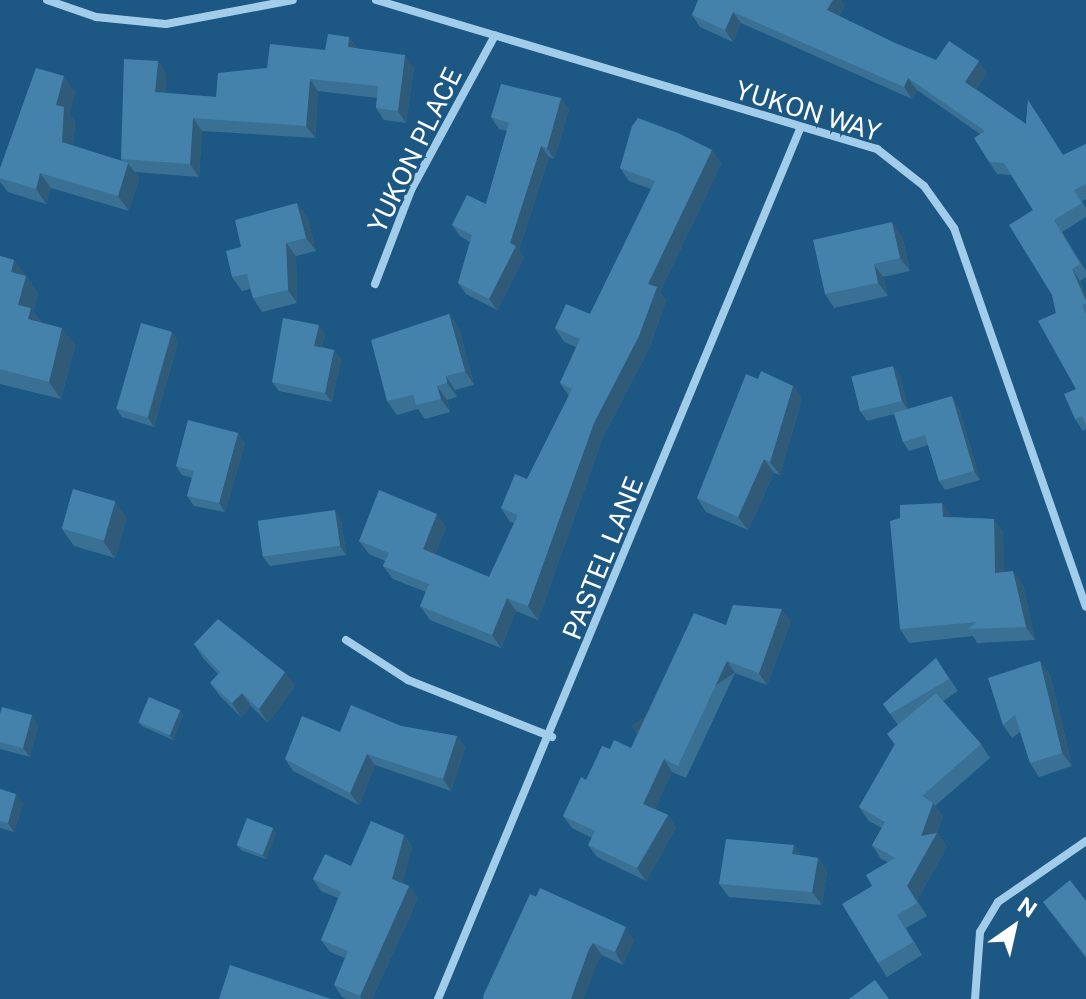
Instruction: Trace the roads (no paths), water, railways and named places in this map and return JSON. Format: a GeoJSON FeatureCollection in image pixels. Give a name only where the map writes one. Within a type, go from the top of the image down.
{"type":"FeatureCollection","features":[{"type":"Feature","properties":{"kind":"street"},"geometry":{"type":"LineString","coordinates":[[47,0],[96,17],[166,24],[293,0]]}},
{"type":"Feature","properties":{"kind":"street","name":"YUKON WAY"},"geometry":{"type":"LineString","coordinates":[[376,0],[800,129],[877,149],[924,186],[954,228],[1086,607]]}},
{"type":"Feature","properties":{"kind":"street"},"geometry":{"type":"LineString","coordinates":[[419,11],[423,0]]}},
{"type":"Feature","properties":{"kind":"street","name":"YUKON PLACE"},"geometry":{"type":"LineString","coordinates":[[375,284],[411,190],[495,35]]}},
{"type":"Feature","properties":{"kind":"street","name":"PASTEL LANE"},"geometry":{"type":"LineString","coordinates":[[438,999],[552,737],[800,129]]}},
{"type":"Feature","properties":{"kind":"street"},"geometry":{"type":"LineString","coordinates":[[346,640],[408,680],[552,737]]}},
{"type":"Feature","properties":{"kind":"street"},"geometry":{"type":"LineString","coordinates":[[975,999],[980,932],[998,902],[1086,841]]}}]}
